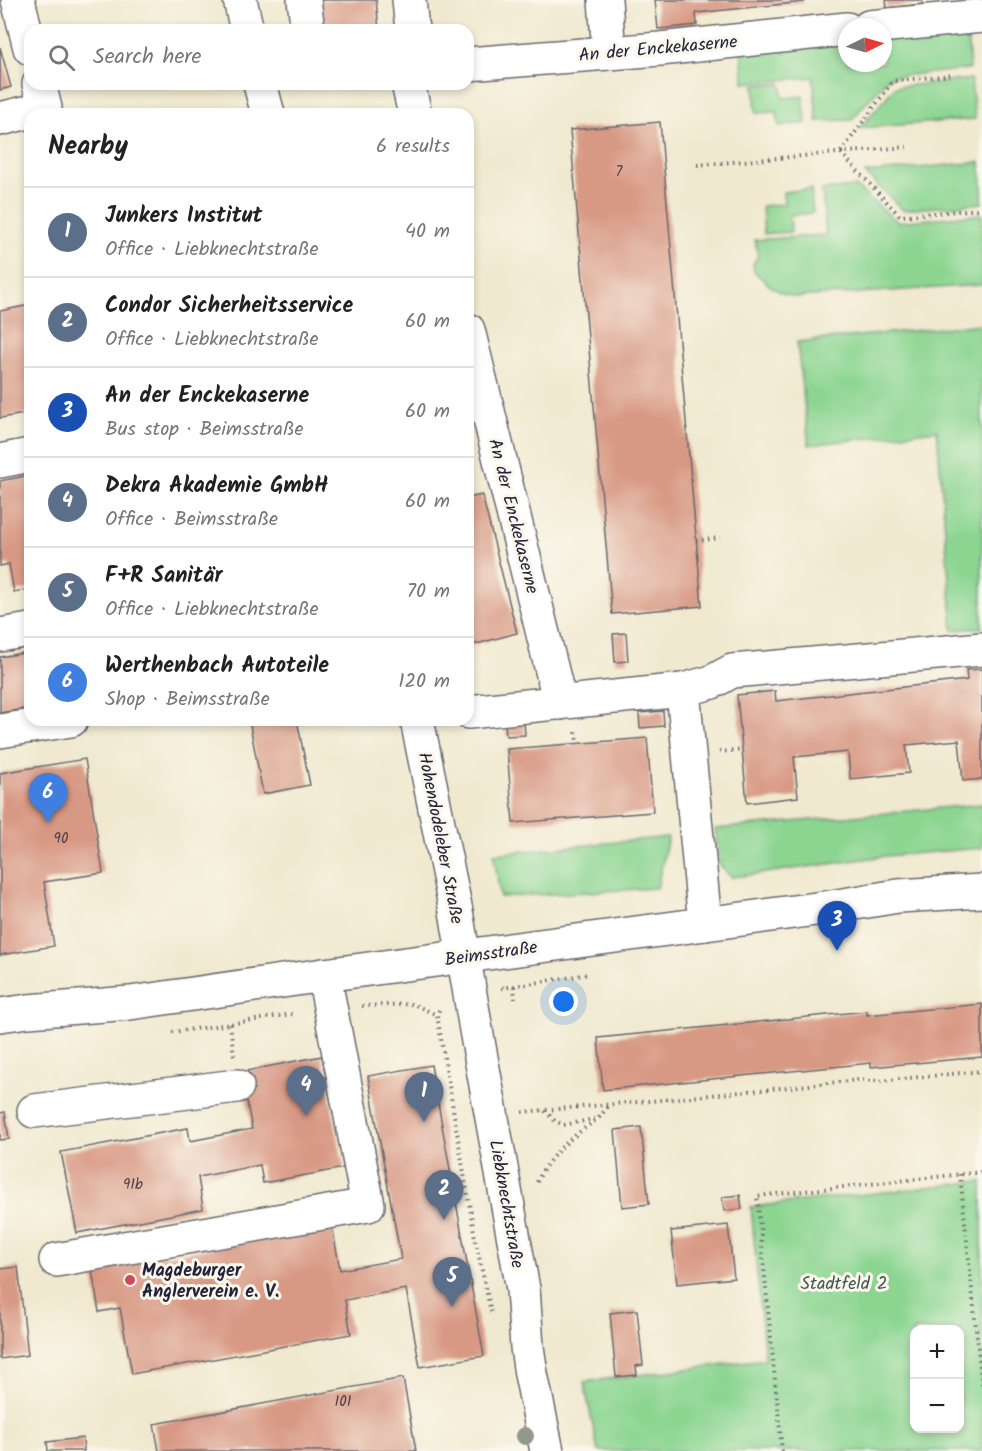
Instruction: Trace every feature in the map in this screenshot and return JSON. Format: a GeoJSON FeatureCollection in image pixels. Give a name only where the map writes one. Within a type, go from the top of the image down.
{"type":"FeatureCollection","features":[{"type":"Feature","properties":{"kind":"street"},"geometry":{"type":"LineString","coordinates":[[18,0],[24,24]]}},
{"type":"Feature","properties":{"kind":"street"},"geometry":{"type":"LineString","coordinates":[[240,0],[246,24]]}},
{"type":"Feature","properties":{"kind":"street"},"geometry":{"type":"LineString","coordinates":[[304,0],[307,24]]}},
{"type":"Feature","properties":{"kind":"street"},"geometry":{"type":"LineString","coordinates":[[409,0],[411,24]]}},
{"type":"Feature","properties":{"kind":"street"},"geometry":{"type":"LineString","coordinates":[[605,0],[609,53]]}},
{"type":"Feature","properties":{"kind":"street"},"geometry":{"type":"LineString","coordinates":[[892,22],[948,9],[982,16]]}},
{"type":"Feature","properties":{"kind":"street","name":"An der Enckekaserne"},"geometry":{"type":"LineString","coordinates":[[474,63],[609,53],[838,30]]}},
{"type":"Feature","properties":{"kind":"street"},"geometry":{"type":"LineString","coordinates":[[40,90],[45,108]]}},
{"type":"Feature","properties":{"kind":"street"},"geometry":{"type":"LineString","coordinates":[[262,90],[266,108]]}},
{"type":"Feature","properties":{"kind":"street"},"geometry":{"type":"LineString","coordinates":[[409,90],[414,108]]}},
{"type":"Feature","properties":{"kind":"street"},"geometry":{"type":"LineString","coordinates":[[0,119],[24,113]]}},
{"type":"Feature","properties":{"kind":"street","name":"An der Enckekaserne"},"geometry":{"type":"LineString","coordinates":[[474,354],[560,703]]}},
{"type":"Feature","properties":{"kind":"street"},"geometry":{"type":"LineString","coordinates":[[0,461],[24,456]]}},
{"type":"Feature","properties":{"kind":"street"},"geometry":{"type":"LineString","coordinates":[[0,635],[24,631]]}},
{"type":"Feature","properties":{"kind":"street"},"geometry":{"type":"LineString","coordinates":[[474,711],[683,690],[712,682],[732,670],[982,649]]}},
{"type":"Feature","properties":{"kind":"street"},"geometry":{"type":"LineString","coordinates":[[683,690],[705,924]]}},
{"type":"Feature","properties":{"kind":"street"},"geometry":{"type":"LineString","coordinates":[[0,731],[32,726]]}},
{"type":"Feature","properties":{"kind":"street","name":"Hohendodeleber Straße"},"geometry":{"type":"LineString","coordinates":[[420,726],[464,957]]}},
{"type":"Feature","properties":{"kind":"street","name":"Beimsstraße"},"geometry":{"type":"LineString","coordinates":[[0,1015],[130,1003],[898,896],[982,891]]}},
{"type":"Feature","properties":{"kind":"street","name":"Liebknechtstraße"},"geometry":{"type":"LineString","coordinates":[[464,957],[523,1289],[528,1356],[547,1451]]}},
{"type":"Feature","properties":{"kind":"street"},"geometry":{"type":"LineString","coordinates":[[56,1260],[368,1204],[324,975]]}},
{"type":"Feature","properties":{"kind":"street"},"geometry":{"type":"LineString","coordinates":[[34,1111],[237,1086]]}},
{"type":"Feature","properties":{"kind":"path"},"geometry":{"type":"LineString","coordinates":[[840,153],[893,81],[951,75]]}},
{"type":"Feature","properties":{"kind":"path"},"geometry":{"type":"LineString","coordinates":[[697,165],[907,147]]}},
{"type":"Feature","properties":{"kind":"path"},"geometry":{"type":"LineString","coordinates":[[840,153],[900,216],[980,209]]}},
{"type":"Feature","properties":{"kind":"path"},"geometry":{"type":"LineString","coordinates":[[696,541],[720,538]]}},
{"type":"Feature","properties":{"kind":"path"},"geometry":{"type":"LineString","coordinates":[[513,980],[515,999]]}},
{"type":"Feature","properties":{"kind":"path","name":"Liebknechtstraße"},"geometry":{"type":"LineString","coordinates":[[437,1015],[475,1238],[492,1316]]}},
{"type":"Feature","properties":{"kind":"path"},"geometry":{"type":"LineString","coordinates":[[518,1112],[859,1080],[879,1081],[982,1071]]}},
{"type":"Feature","properties":{"kind":"path"},"geometry":{"type":"LineString","coordinates":[[533,1191],[541,1172],[554,1154],[576,1133],[599,1118],[610,1105]]}},
{"type":"Feature","properties":{"kind":"path"},"geometry":{"type":"LineString","coordinates":[[544,1110],[564,1125],[599,1118]]}},
{"type":"Feature","properties":{"kind":"path"},"geometry":{"type":"LineString","coordinates":[[782,1451],[757,1196],[982,1172]]}},
{"type":"Feature","properties":{"kind":"path"},"geometry":{"type":"LineString","coordinates":[[960,1174],[982,1386]]}},
{"type":"Feature","properties":{"kind":"green space"},"geometry":{"type":"Polygon","coordinates":[[[967,30],[970,69],[889,77],[851,120],[817,121],[813,77],[744,83],[741,52],[838,43],[838,72],[892,72],[892,37],[967,30]]]}},
{"type":"Feature","properties":{"kind":"green space"},"geometry":{"type":"Polygon","coordinates":[[[971,79],[975,119],[860,128],[895,87],[971,79]]]}},
{"type":"Feature","properties":{"kind":"green space"},"geometry":{"type":"Polygon","coordinates":[[[781,83],[783,98],[803,96],[806,123],[779,126],[777,112],[756,113],[754,85],[781,83]]]}},
{"type":"Feature","properties":{"kind":"green space"},"geometry":{"type":"Polygon","coordinates":[[[980,162],[982,203],[903,210],[865,173],[980,162]]]}},
{"type":"Feature","properties":{"kind":"green space"},"geometry":{"type":"Polygon","coordinates":[[[856,187],[898,222],[982,214],[982,285],[796,297],[773,288],[754,271],[753,264],[758,256],[755,240],[826,235],[822,190],[856,187]]]}},
{"type":"Feature","properties":{"kind":"green space"},"geometry":{"type":"Polygon","coordinates":[[[811,189],[813,213],[790,215],[791,232],[764,234],[762,206],[784,204],[783,192],[811,189]]]}},
{"type":"Feature","properties":{"kind":"green space"},"geometry":{"type":"Polygon","coordinates":[[[982,324],[982,628],[953,630],[937,430],[809,445],[797,342],[982,324]]]}},
{"type":"Feature","properties":{"kind":"green space"},"geometry":{"type":"Polygon","coordinates":[[[982,804],[982,848],[885,856],[731,877],[720,865],[715,829],[982,804]]]}},
{"type":"Feature","properties":{"kind":"green space"},"geometry":{"type":"Polygon","coordinates":[[[668,837],[657,888],[500,897],[494,854],[668,837]]]}},
{"type":"Feature","properties":{"kind":"green space","name":"Stadtfeld 2"},"geometry":{"type":"Polygon","coordinates":[[[982,1181],[982,1451],[598,1451],[584,1382],[765,1359],[751,1207],[982,1181]]]}},
{"type":"Feature","properties":{"kind":"building"},"geometry":{"type":"Polygon","coordinates":[[[320,0],[376,0],[378,24],[322,24],[320,0]]]}},
{"type":"Feature","properties":{"kind":"building"},"geometry":{"type":"Polygon","coordinates":[[[655,0],[804,0],[804,2],[696,13],[697,25],[658,29],[655,0]]]}},
{"type":"Feature","properties":{"kind":"building"},"geometry":{"type":"Polygon","coordinates":[[[886,0],[922,0],[923,4],[887,8],[886,0]]]}},
{"type":"Feature","properties":{"kind":"building"},"geometry":{"type":"Polygon","coordinates":[[[0,47],[11,87],[0,90],[0,47]]]}},
{"type":"Feature","properties":{"kind":"building"},"geometry":{"type":"Polygon","coordinates":[[[660,122],[702,606],[612,614],[570,130],[660,122]]]}},
{"type":"Feature","properties":{"kind":"building"},"geometry":{"type":"Polygon","coordinates":[[[24,306],[24,414],[0,418],[0,311],[24,306]]]}},
{"type":"Feature","properties":{"kind":"building"},"geometry":{"type":"Polygon","coordinates":[[[24,476],[24,590],[14,592],[9,564],[0,566],[0,481],[24,476]]]}},
{"type":"Feature","properties":{"kind":"building"},"geometry":{"type":"Polygon","coordinates":[[[482,495],[517,633],[474,645],[474,497],[482,495]]]}},
{"type":"Feature","properties":{"kind":"building"},"geometry":{"type":"Polygon","coordinates":[[[626,633],[628,661],[615,662],[613,634],[626,633]]]}},
{"type":"Feature","properties":{"kind":"building"},"geometry":{"type":"Polygon","coordinates":[[[24,653],[24,709],[0,713],[0,657],[24,653]]]}},
{"type":"Feature","properties":{"kind":"building"},"geometry":{"type":"Polygon","coordinates":[[[982,669],[982,779],[963,781],[959,740],[906,745],[909,773],[850,779],[848,752],[794,757],[798,797],[747,803],[737,695],[775,691],[776,701],[967,680],[966,670],[982,669]]]}},
{"type":"Feature","properties":{"kind":"building"},"geometry":{"type":"Polygon","coordinates":[[[663,711],[664,726],[640,728],[639,713],[663,711]]]}},
{"type":"Feature","properties":{"kind":"building"},"geometry":{"type":"Polygon","coordinates":[[[524,721],[525,735],[506,736],[505,722],[524,721]]]}},
{"type":"Feature","properties":{"kind":"building"},"geometry":{"type":"Polygon","coordinates":[[[250,726],[298,726],[310,785],[263,794],[250,726]]]}},
{"type":"Feature","properties":{"kind":"building"},"geometry":{"type":"Polygon","coordinates":[[[647,738],[653,812],[513,823],[507,749],[647,738]]]}},
{"type":"Feature","properties":{"kind":"building"},"geometry":{"type":"Polygon","coordinates":[[[85,759],[103,873],[44,882],[54,946],[0,955],[0,773],[85,759]]]}},
{"type":"Feature","properties":{"kind":"building"},"geometry":{"type":"Polygon","coordinates":[[[982,1004],[982,1057],[871,1067],[871,1063],[603,1090],[598,1038],[867,1011],[867,1015],[982,1004]]]}},
{"type":"Feature","properties":{"kind":"building"},"geometry":{"type":"Polygon","coordinates":[[[322,1056],[344,1168],[263,1183],[260,1165],[198,1177],[203,1209],[77,1233],[61,1152],[188,1128],[190,1141],[252,1129],[241,1072],[322,1056]]]}},
{"type":"Feature","properties":{"kind":"building"},"geometry":{"type":"Polygon","coordinates":[[[431,1065],[484,1356],[420,1367],[406,1289],[345,1300],[351,1334],[132,1374],[120,1308],[99,1312],[92,1270],[332,1226],[340,1270],[401,1259],[368,1076],[431,1065]]]}},
{"type":"Feature","properties":{"kind":"building"},"geometry":{"type":"Polygon","coordinates":[[[5,1112],[9,1139],[0,1140],[0,1113],[5,1112]]]}},
{"type":"Feature","properties":{"kind":"building"},"geometry":{"type":"Polygon","coordinates":[[[641,1127],[649,1204],[622,1207],[615,1130],[641,1127]]]}},
{"type":"Feature","properties":{"kind":"building"},"geometry":{"type":"Polygon","coordinates":[[[740,1195],[742,1209],[724,1211],[722,1197],[740,1195]]]}},
{"type":"Feature","properties":{"kind":"building"},"geometry":{"type":"Polygon","coordinates":[[[728,1225],[734,1278],[677,1284],[671,1231],[728,1225]]]}},
{"type":"Feature","properties":{"kind":"building"},"geometry":{"type":"Polygon","coordinates":[[[18,1267],[28,1355],[0,1359],[0,1269],[18,1267]]]}},
{"type":"Feature","properties":{"kind":"building"},"geometry":{"type":"Polygon","coordinates":[[[637,1310],[643,1365],[636,1366],[637,1375],[616,1377],[610,1313],[637,1310]]]}},
{"type":"Feature","properties":{"kind":"building"},"geometry":{"type":"Polygon","coordinates":[[[403,1378],[416,1451],[159,1451],[154,1424],[403,1378]]]}},
{"type":"Feature","properties":{"kind":"building"},"geometry":{"type":"Polygon","coordinates":[[[83,1438],[84,1451],[48,1451],[47,1442],[83,1438]]]}},
{"type":"Feature","properties":{"kind":"place","name":"Werthenbach Autoteile"},"geometry":{"type":"Point","coordinates":[48,823]}},
{"type":"Feature","properties":{"kind":"place","name":"An der Enckekaserne"},"geometry":{"type":"Point","coordinates":[837,951]}},
{"type":"Feature","properties":{"kind":"place","name":"Dekra Akademie GmbH"},"geometry":{"type":"Point","coordinates":[306,1116]}},
{"type":"Feature","properties":{"kind":"place","name":"Junkers Institut"},"geometry":{"type":"Point","coordinates":[424,1122]}},
{"type":"Feature","properties":{"kind":"place","name":"Condor Sicherheitsservice"},"geometry":{"type":"Point","coordinates":[444,1220]}},
{"type":"Feature","properties":{"kind":"place","name":"Magdeburger Anglerverein e. V."},"geometry":{"type":"Point","coordinates":[130,1280]}},
{"type":"Feature","properties":{"kind":"place","name":"F+R Sanitär"},"geometry":{"type":"Point","coordinates":[452,1307]}}]}
